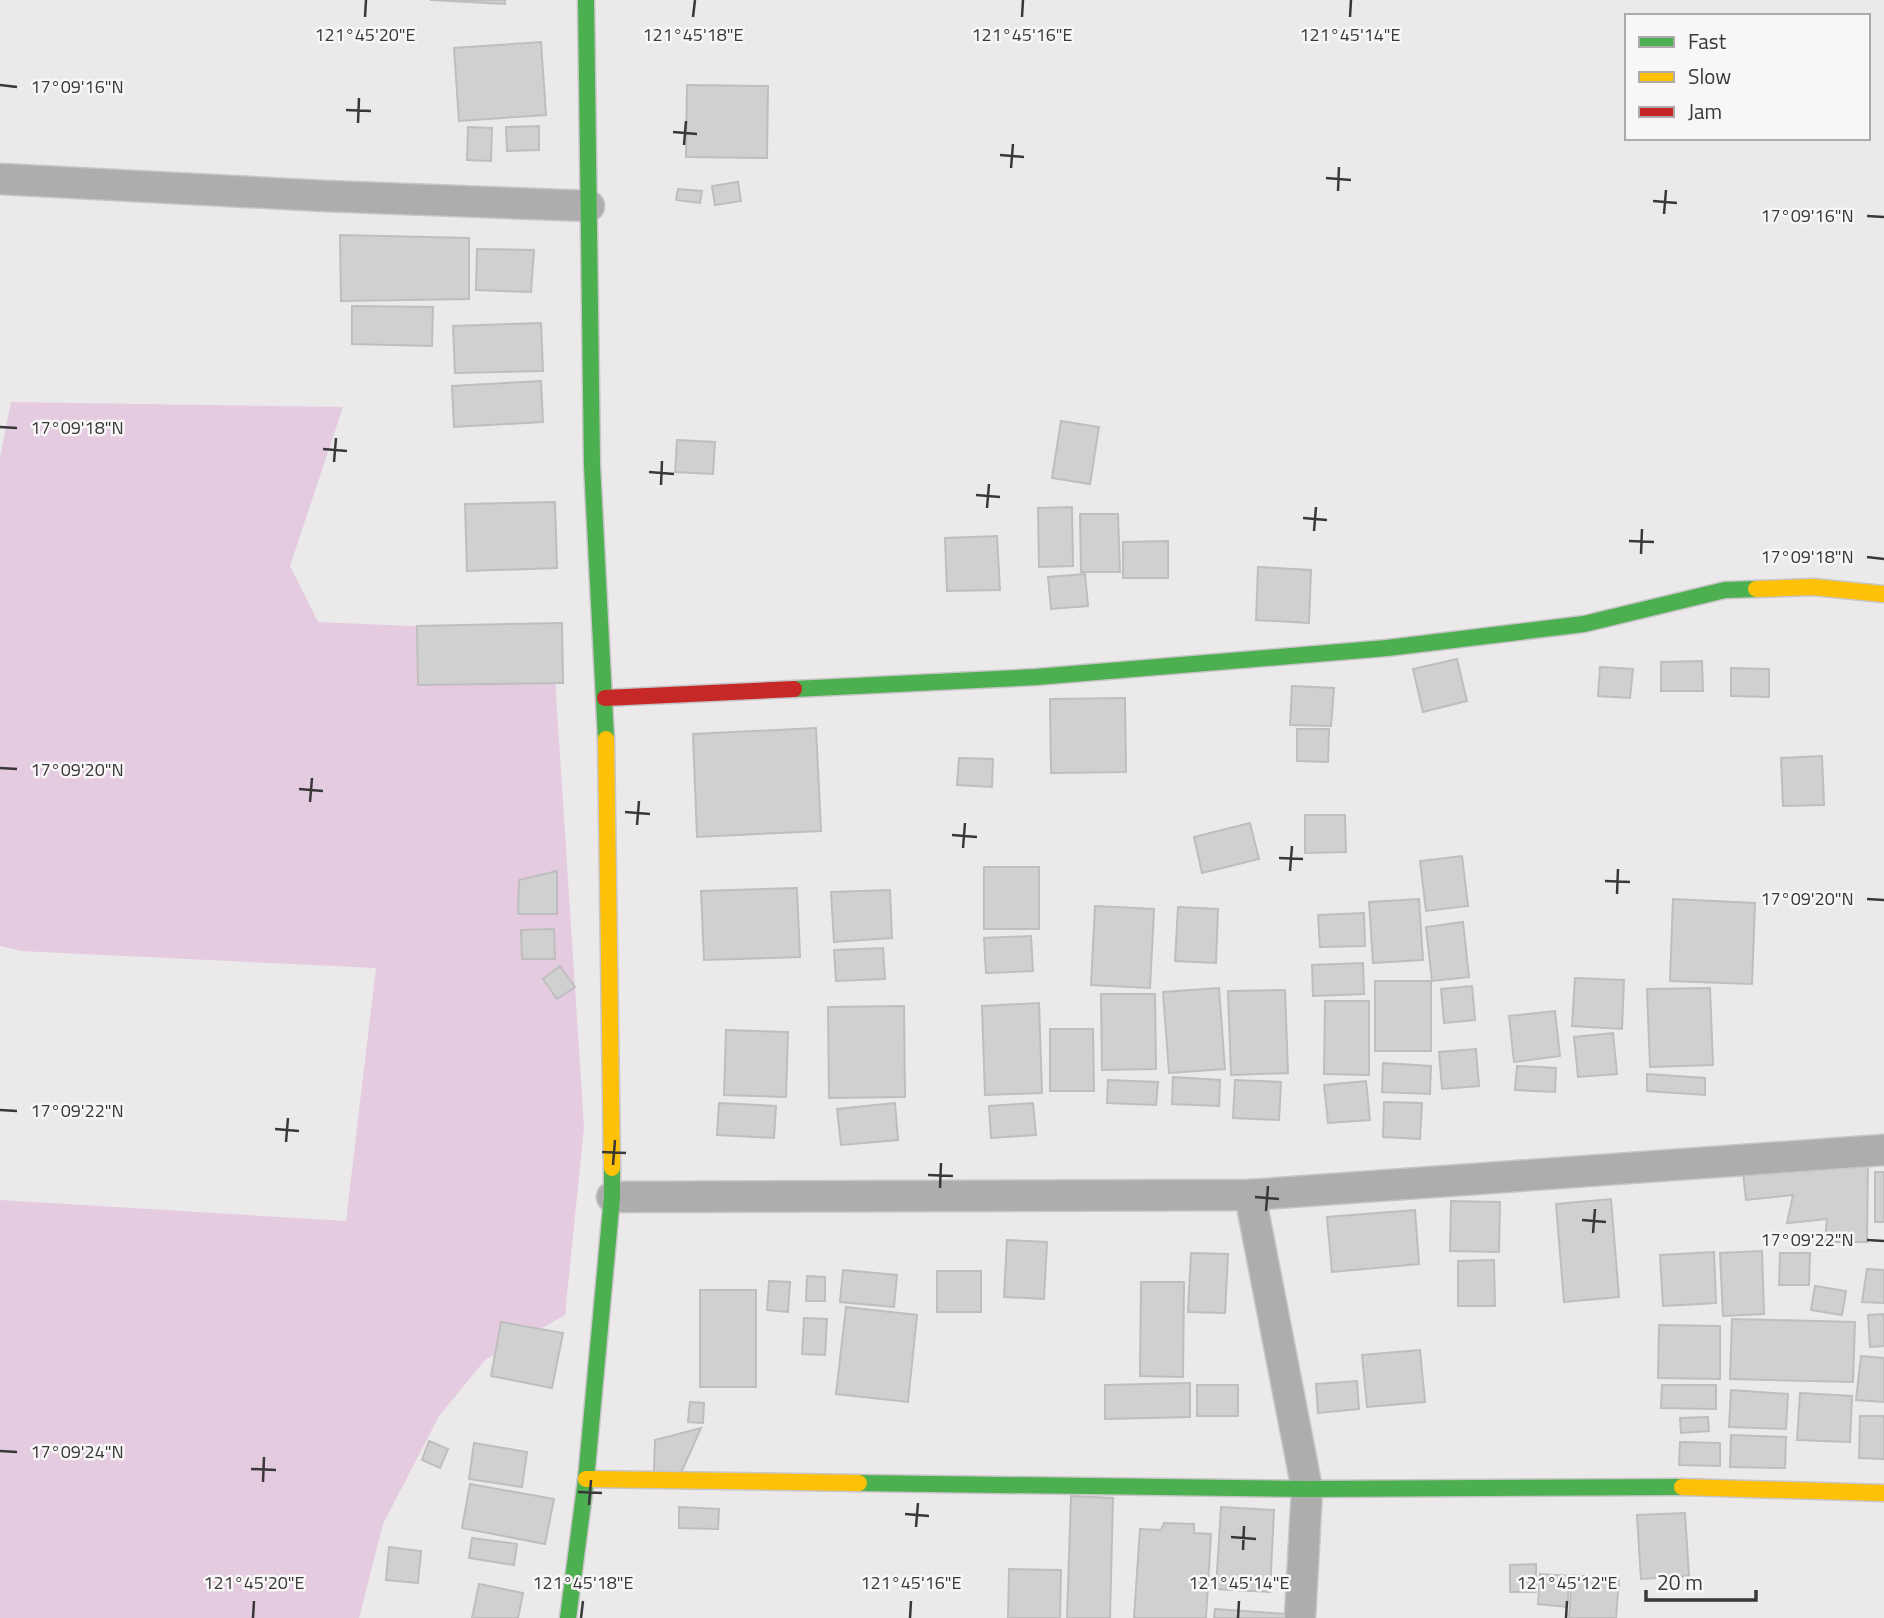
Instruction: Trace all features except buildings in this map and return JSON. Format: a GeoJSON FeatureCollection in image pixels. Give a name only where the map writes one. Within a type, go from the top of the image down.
{"type":"FeatureCollection","features":[{"type":"Feature","properties":{"kind":"street"},"geometry":{"type":"LineString","coordinates":[[568,1618],[586,1479],[612,1197],[605,698],[592,465],[586,0]]}},
{"type":"Feature","properties":{"kind":"street"},"geometry":{"type":"LineString","coordinates":[[0,179],[324,196],[589,206]]}},
{"type":"Feature","properties":{"kind":"street"},"geometry":{"type":"LineString","coordinates":[[605,698],[1036,677],[1387,648],[1584,624],[1725,590],[1813,587],[1884,594]]}},
{"type":"Feature","properties":{"kind":"street"},"geometry":{"type":"LineString","coordinates":[[612,1197],[1250,1195],[1884,1150]]}},
{"type":"Feature","properties":{"kind":"street"},"geometry":{"type":"LineString","coordinates":[[1250,1195],[1307,1489],[1300,1618]]}},
{"type":"Feature","properties":{"kind":"street"},"geometry":{"type":"LineString","coordinates":[[586,1479],[1307,1489],[1734,1487],[1884,1493]]}},
{"type":"Feature","properties":{"kind":"shaded area"},"geometry":{"type":"Polygon","coordinates":[[[11,402],[343,407],[290,566],[318,622],[552,632],[584,1127],[565,1315],[485,1360],[439,1416],[383,1524],[359,1618],[0,1618],[0,1200],[346,1221],[376,968],[21,951],[0,946],[0,458],[11,402]]]}},
{"type":"Feature","properties":{"kind":"traffic: fast"},"geometry":{"type":"LineString","coordinates":[[586,0],[592,465],[606,739]]}},
{"type":"Feature","properties":{"kind":"traffic: fast"},"geometry":{"type":"LineString","coordinates":[[794,689],[1036,677],[1387,648],[1584,624],[1725,590],[1756,589]]}},
{"type":"Feature","properties":{"kind":"traffic: fast"},"geometry":{"type":"LineString","coordinates":[[568,1618],[586,1479],[612,1197],[612,1168]]}},
{"type":"Feature","properties":{"kind":"traffic: fast"},"geometry":{"type":"LineString","coordinates":[[859,1483],[1307,1489],[1682,1487]]}},
{"type":"Feature","properties":{"kind":"traffic: slow"},"geometry":{"type":"LineString","coordinates":[[1756,589],[1813,587],[1884,594]]}},
{"type":"Feature","properties":{"kind":"traffic: slow"},"geometry":{"type":"LineString","coordinates":[[606,739],[612,1168]]}},
{"type":"Feature","properties":{"kind":"traffic: slow"},"geometry":{"type":"LineString","coordinates":[[586,1479],[859,1483]]}},
{"type":"Feature","properties":{"kind":"traffic: slow"},"geometry":{"type":"LineString","coordinates":[[1682,1487],[1884,1493]]}},
{"type":"Feature","properties":{"kind":"traffic: jam"},"geometry":{"type":"LineString","coordinates":[[605,698],[794,689]]}}]}
